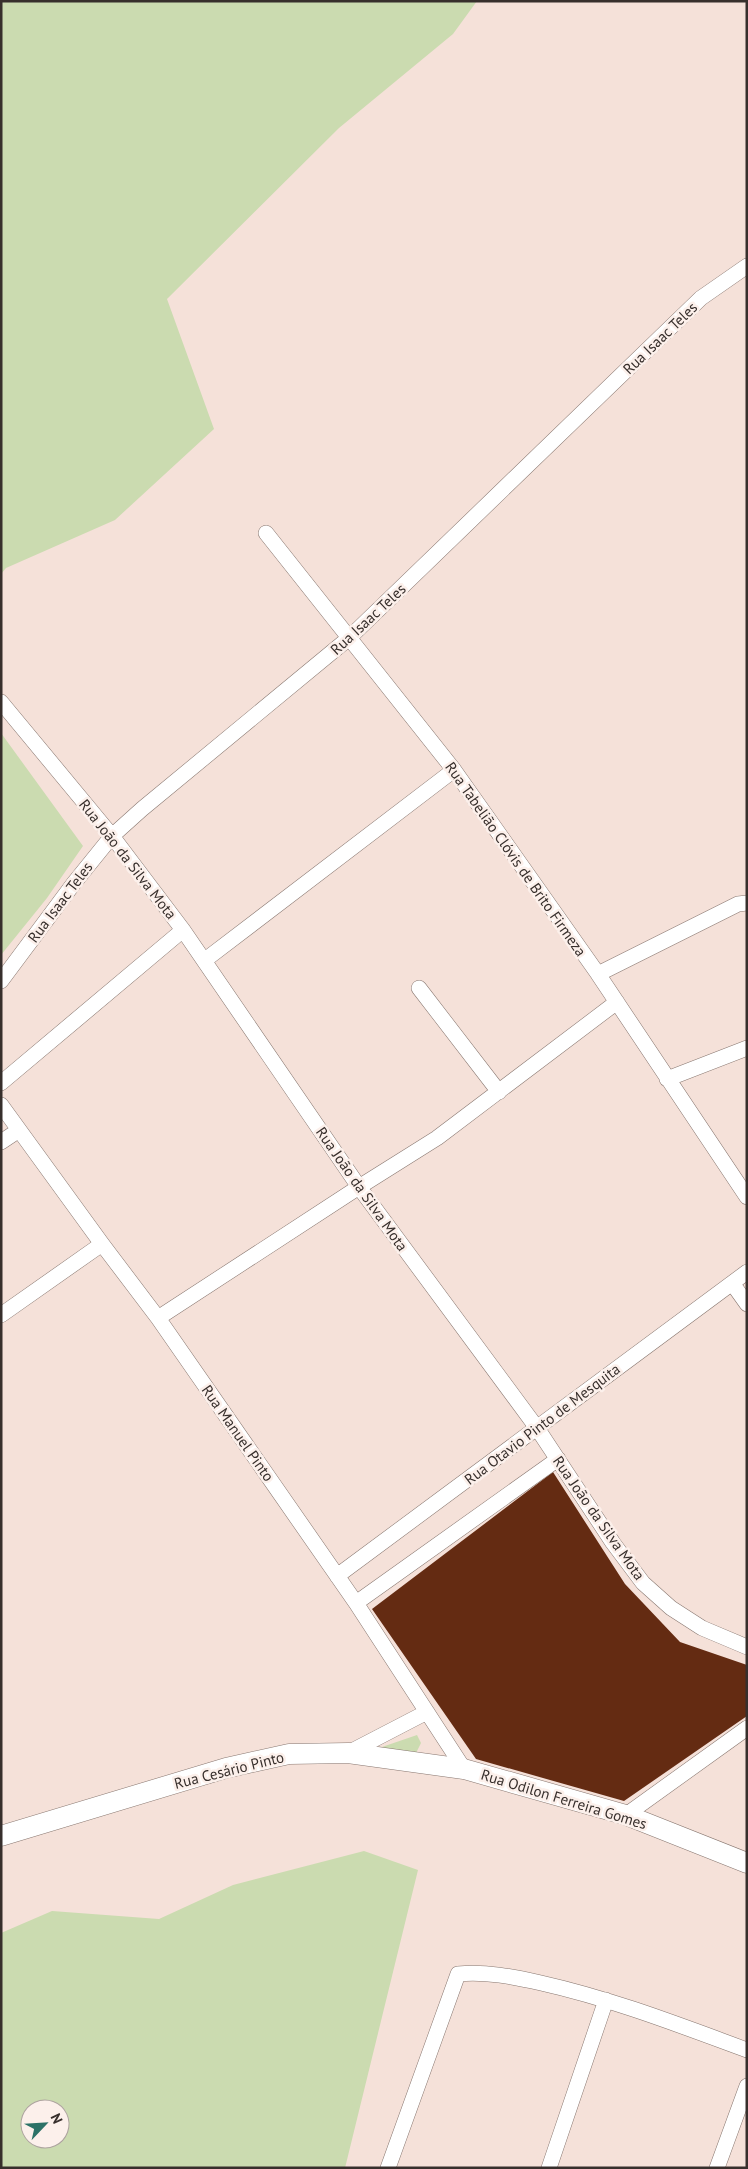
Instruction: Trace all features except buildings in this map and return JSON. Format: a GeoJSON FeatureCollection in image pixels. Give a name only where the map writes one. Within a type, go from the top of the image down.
{"type":"FeatureCollection","features":[{"type":"Feature","properties":{"kind":"street","name":"Rua Isaac Teles"},"geometry":{"type":"LineString","coordinates":[[1,981],[74,883],[112,836],[349,638],[701,298],[747,266]]}},
{"type":"Feature","properties":{"kind":"street","name":"Rua Tabelião Clóvis de Brito Firmeza"},"geometry":{"type":"LineString","coordinates":[[266,533],[454,770],[598,974],[747,1197]]}},
{"type":"Feature","properties":{"kind":"street","name":"Rua João da Silva Mota"},"geometry":{"type":"LineString","coordinates":[[1,702],[112,836],[205,960],[358,1187],[537,1428],[612,1543],[643,1583],[671,1608],[702,1628],[747,1647]]}},
{"type":"Feature","properties":{"kind":"street"},"geometry":{"type":"LineString","coordinates":[[205,960],[454,770]]}},
{"type":"Feature","properties":{"kind":"street"},"geometry":{"type":"LineString","coordinates":[[598,974],[738,904],[747,903]]}},
{"type":"Feature","properties":{"kind":"street"},"geometry":{"type":"LineString","coordinates":[[1,1083],[183,930]]}},
{"type":"Feature","properties":{"kind":"street"},"geometry":{"type":"LineString","coordinates":[[419,988],[499,1092]]}},
{"type":"Feature","properties":{"kind":"street"},"geometry":{"type":"LineString","coordinates":[[158,1318],[358,1187],[437,1138],[617,1002]]}},
{"type":"Feature","properties":{"kind":"street"},"geometry":{"type":"LineString","coordinates":[[668,1079],[747,1048]]}},
{"type":"Feature","properties":{"kind":"street","name":"Rua Manuel Pinto"},"geometry":{"type":"LineString","coordinates":[[1,1105],[158,1318],[356,1603],[464,1769]]}},
{"type":"Feature","properties":{"kind":"street"},"geometry":{"type":"LineString","coordinates":[[1,1142],[19,1130]]}},
{"type":"Feature","properties":{"kind":"street"},"geometry":{"type":"LineString","coordinates":[[1,1315],[102,1244]]}},
{"type":"Feature","properties":{"kind":"street","name":"Rua Otavio Pinto de Mesquita"},"geometry":{"type":"LineString","coordinates":[[337,1576],[747,1272]]}},
{"type":"Feature","properties":{"kind":"street"},"geometry":{"type":"LineString","coordinates":[[732,1283],[747,1304]]}},
{"type":"Feature","properties":{"kind":"street"},"geometry":{"type":"LineString","coordinates":[[356,1603],[558,1459]]}},
{"type":"Feature","properties":{"kind":"street"},"geometry":{"type":"LineString","coordinates":[[348,1753],[427,1712]]}},
{"type":"Feature","properties":{"kind":"street"},"geometry":{"type":"LineString","coordinates":[[626,1815],[747,1728]]}},
{"type":"Feature","properties":{"kind":"street","name":"Rua Cesário Pinto"},"geometry":{"type":"LineString","coordinates":[[1,1836],[226,1768],[289,1754],[348,1753],[464,1769]]}},
{"type":"Feature","properties":{"kind":"street","name":"Rua Odilon Ferreira Gomes"},"geometry":{"type":"LineString","coordinates":[[464,1769],[626,1815],[747,1863]]}},
{"type":"Feature","properties":{"kind":"street"},"geometry":{"type":"LineString","coordinates":[[388,2168],[458,1974],[470,1973],[516,1978],[606,2000],[747,2050]]}},
{"type":"Feature","properties":{"kind":"street"},"geometry":{"type":"LineString","coordinates":[[549,2168],[606,2000]]}},
{"type":"Feature","properties":{"kind":"street"},"geometry":{"type":"LineString","coordinates":[[717,2168],[747,2086]]}},
{"type":"Feature","properties":{"kind":"green space"},"geometry":{"type":"Polygon","coordinates":[[[1,1],[477,1],[453,34],[339,128],[167,299],[214,429],[115,520],[6,568],[1,574],[1,1]]]}},
{"type":"Feature","properties":{"kind":"green space"},"geometry":{"type":"Polygon","coordinates":[[[1,733],[83,846],[47,898],[1,955],[1,733]]]}},
{"type":"Feature","properties":{"kind":"green space"},"geometry":{"type":"Polygon","coordinates":[[[417,1735],[421,1743],[416,1753],[379,1748],[417,1735]]]}},
{"type":"Feature","properties":{"kind":"green space"},"geometry":{"type":"Polygon","coordinates":[[[364,1851],[418,1870],[345,2168],[1,2168],[1,1933],[52,1911],[159,1919],[233,1885],[364,1851]]]}}]}
